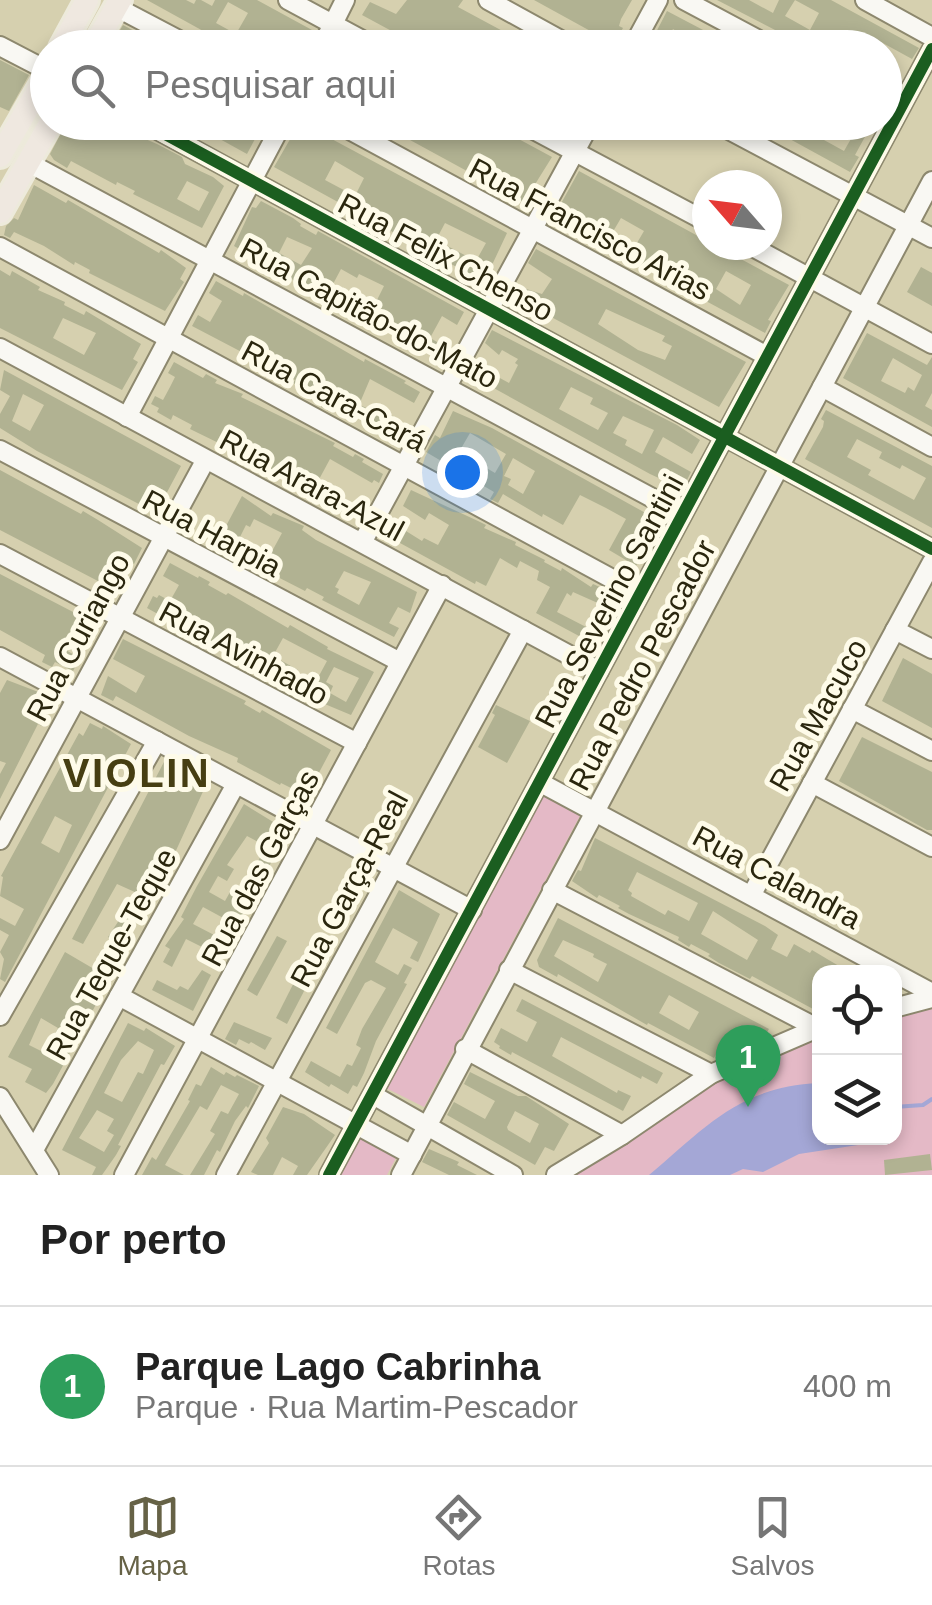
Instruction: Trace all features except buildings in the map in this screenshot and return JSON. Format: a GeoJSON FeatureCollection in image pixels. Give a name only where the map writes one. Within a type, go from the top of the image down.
{"type":"FeatureCollection","features":[{"type":"Feature","properties":{"kind":"main road"},"geometry":{"type":"LineString","coordinates":[[71,30],[87,0]]}},
{"type":"Feature","properties":{"kind":"main road"},"geometry":{"type":"LineString","coordinates":[[103,30],[118,3]]}},
{"type":"Feature","properties":{"kind":"main road"},"geometry":{"type":"LineString","coordinates":[[2,149],[30,102]]}},
{"type":"Feature","properties":{"kind":"main road"},"geometry":{"type":"LineString","coordinates":[[0,212],[42,140]]}},
{"type":"Feature","properties":{"kind":"street"},"geometry":{"type":"LineString","coordinates":[[288,0],[343,30]]}},
{"type":"Feature","properties":{"kind":"street"},"geometry":{"type":"LineString","coordinates":[[329,30],[346,0]]}},
{"type":"Feature","properties":{"kind":"street"},"geometry":{"type":"LineString","coordinates":[[488,0],[542,30]]}},
{"type":"Feature","properties":{"kind":"street"},"geometry":{"type":"LineString","coordinates":[[642,30],[658,0]]}},
{"type":"Feature","properties":{"kind":"street"},"geometry":{"type":"LineString","coordinates":[[684,0],[740,30]]}},
{"type":"Feature","properties":{"kind":"street"},"geometry":{"type":"LineString","coordinates":[[865,0],[932,37]]}},
{"type":"Feature","properties":{"kind":"street"},"geometry":{"type":"LineString","coordinates":[[118,3],[164,30]]}},
{"type":"Feature","properties":{"kind":"street"},"geometry":{"type":"LineString","coordinates":[[0,46],[30,62]]}},
{"type":"Feature","properties":{"kind":"street","name":"Rua Severino Santini"},"geometry":{"type":"LineString","coordinates":[[902,94],[932,49]]}},
{"type":"Feature","properties":{"kind":"street","name":"Rua Felix Chenso"},"geometry":{"type":"LineString","coordinates":[[177,140],[932,550]]}},
{"type":"Feature","properties":{"kind":"street"},"geometry":{"type":"LineString","coordinates":[[127,417],[273,140]]}},
{"type":"Feature","properties":{"kind":"street","name":"Rua Francisco Arias"},"geometry":{"type":"LineString","coordinates":[[368,140],[767,356]]}},
{"type":"Feature","properties":{"kind":"street"},"geometry":{"type":"LineString","coordinates":[[553,140],[692,214]]}},
{"type":"Feature","properties":{"kind":"street"},"geometry":{"type":"LineString","coordinates":[[363,542],[581,140]]}},
{"type":"Feature","properties":{"kind":"street"},"geometry":{"type":"LineString","coordinates":[[748,140],[932,238]]}},
{"type":"Feature","properties":{"kind":"street","name":"Rua Severino Santini"},"geometry":{"type":"LineString","coordinates":[[329,1175],[541,783],[852,196],[877,140]]}},
{"type":"Feature","properties":{"kind":"street","name":"Rua Capitão-do-Mato"},"geometry":{"type":"LineString","coordinates":[[29,163],[682,514]]}},
{"type":"Feature","properties":{"kind":"street","name":"Rua Pedro Pescador"},"geometry":{"type":"LineString","coordinates":[[401,1175],[932,181]]}},
{"type":"Feature","properties":{"kind":"street","name":"Rua Cara-Cará"},"geometry":{"type":"LineString","coordinates":[[0,247],[640,594]]}},
{"type":"Feature","properties":{"kind":"street"},"geometry":{"type":"LineString","coordinates":[[778,260],[932,344]]}},
{"type":"Feature","properties":{"kind":"street","name":"Rua Arara-Azul"},"geometry":{"type":"LineString","coordinates":[[0,348],[599,671]]}},
{"type":"Feature","properties":{"kind":"street"},"geometry":{"type":"LineString","coordinates":[[822,387],[932,447]]}},
{"type":"Feature","properties":{"kind":"street","name":"Rua Harpia"},"geometry":{"type":"LineString","coordinates":[[0,450],[400,662]]}},
{"type":"Feature","properties":{"kind":"street","name":"Rua Curiango"},"geometry":{"type":"LineString","coordinates":[[0,840],[205,461]]}},
{"type":"Feature","properties":{"kind":"street","name":"Rua Avinhado"},"geometry":{"type":"LineString","coordinates":[[0,554],[357,743]]}},
{"type":"Feature","properties":{"kind":"street","name":"Rua Macuco"},"geometry":{"type":"LineString","coordinates":[[752,894],[932,562]]}},
{"type":"Feature","properties":{"kind":"street","name":"Rua das Garças"},"geometry":{"type":"LineString","coordinates":[[124,1175],[442,585]]}},
{"type":"Feature","properties":{"kind":"street","name":"Rua Garça-Real"},"geometry":{"type":"LineString","coordinates":[[226,1175],[523,630]]}},
{"type":"Feature","properties":{"kind":"street"},"geometry":{"type":"LineString","coordinates":[[895,630],[932,649]]}},
{"type":"Feature","properties":{"kind":"street"},"geometry":{"type":"LineString","coordinates":[[0,657],[472,910]]}},
{"type":"Feature","properties":{"kind":"street"},"geometry":{"type":"LineString","coordinates":[[852,709],[932,751]]}},
{"type":"Feature","properties":{"kind":"street"},"geometry":{"type":"LineString","coordinates":[[0,1016],[156,741]]}},
{"type":"Feature","properties":{"kind":"street","name":"Rua Calandra"},"geometry":{"type":"LineString","coordinates":[[541,783],[932,995]]}},
{"type":"Feature","properties":{"kind":"street"},"geometry":{"type":"LineString","coordinates":[[812,783],[932,847]]}},
{"type":"Feature","properties":{"kind":"street","name":"Rua Teque-Teque"},"geometry":{"type":"LineString","coordinates":[[34,1150],[236,784]]}},
{"type":"Feature","properties":{"kind":"street"},"geometry":{"type":"LineString","coordinates":[[552,890],[812,1025]]}},
{"type":"Feature","properties":{"kind":"street"},"geometry":{"type":"LineString","coordinates":[[508,970],[711,1074]]}},
{"type":"Feature","properties":{"kind":"street"},"geometry":{"type":"LineString","coordinates":[[902,1005],[932,995]]}},
{"type":"Feature","properties":{"kind":"street"},"geometry":{"type":"LineString","coordinates":[[119,996],[412,1155]]}},
{"type":"Feature","properties":{"kind":"street"},"geometry":{"type":"LineString","coordinates":[[556,1175],[711,1074],[812,1031]]}},
{"type":"Feature","properties":{"kind":"street"},"geometry":{"type":"LineString","coordinates":[[465,1050],[622,1135]]}},
{"type":"Feature","properties":{"kind":"street"},"geometry":{"type":"LineString","coordinates":[[373,1096],[514,1175]]}},
{"type":"Feature","properties":{"kind":"street"},"geometry":{"type":"LineString","coordinates":[[0,1097],[49,1175]]}},
{"type":"Feature","properties":{"kind":"shaded area"},"geometry":{"type":"Polygon","coordinates":[[[543,791],[582,812],[424,1107],[382,1086],[543,791]]]}},
{"type":"Feature","properties":{"kind":"shaded area"},"geometry":{"type":"Polygon","coordinates":[[[932,1004],[932,1175],[563,1175],[726,1077],[812,1037],[812,1145],[902,1145],[902,1012],[932,1004]]]}},
{"type":"Feature","properties":{"kind":"shaded area"},"geometry":{"type":"Polygon","coordinates":[[[357,1133],[398,1154],[387,1175],[334,1175],[357,1133]]]}},
{"type":"Feature","properties":{"kind":"water"},"geometry":{"type":"Polygon","coordinates":[[[812,1084],[812,1145],[858,1145],[799,1154],[763,1172],[743,1169],[730,1175],[649,1175],[726,1112],[767,1092],[812,1084]]]}},
{"type":"Feature","properties":{"kind":"waterway"},"geometry":{"type":"LineString","coordinates":[[902,1106],[923,1105],[932,1099]]}},
{"type":"Feature","properties":{"kind":"cycle path"},"geometry":{"type":"LineString","coordinates":[[902,105],[932,49]]}},
{"type":"Feature","properties":{"kind":"cycle path"},"geometry":{"type":"LineString","coordinates":[[176,140],[932,549]]}},
{"type":"Feature","properties":{"kind":"cycle path"},"geometry":{"type":"LineString","coordinates":[[329,1175],[883,140]]}},
{"type":"Feature","properties":{"kind":"place","name":"Parque Lago Cabrinha"},"geometry":{"type":"Point","coordinates":[748,1107]}},
{"type":"Feature","properties":{"kind":"district","name":"VIOLIN"},"geometry":{"type":"Point","coordinates":[137,773]}}]}
